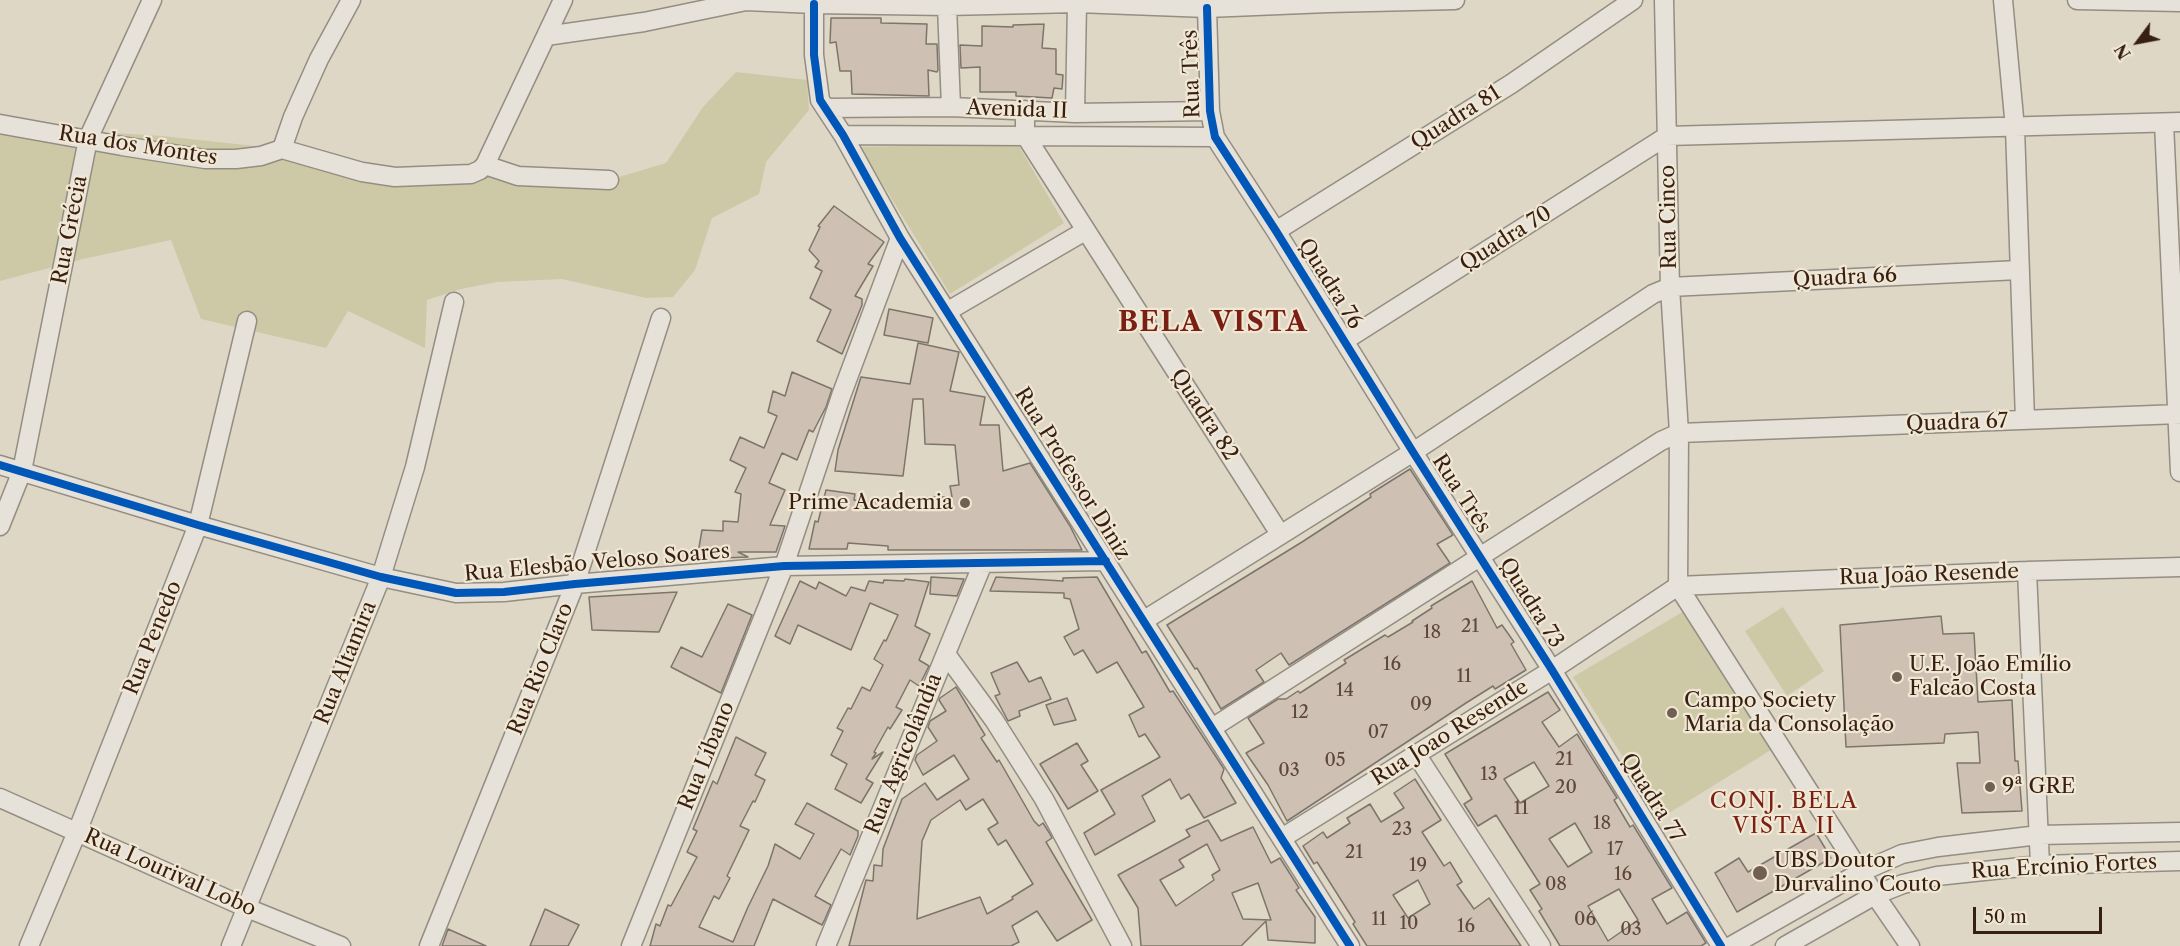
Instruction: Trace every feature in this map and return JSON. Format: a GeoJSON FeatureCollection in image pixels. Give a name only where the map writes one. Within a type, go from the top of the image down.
{"type":"FeatureCollection","features":[{"type":"Feature","properties":{"kind":"street","name":"Rua Grécia"},"geometry":{"type":"LineString","coordinates":[[0,526],[22,471],[88,139],[152,0]]}},
{"type":"Feature","properties":{"kind":"street"},"geometry":{"type":"LineString","coordinates":[[351,0],[319,59],[293,117],[282,149],[362,172],[395,177],[471,174],[485,165],[563,0]]}},
{"type":"Feature","properties":{"kind":"street"},"geometry":{"type":"LineString","coordinates":[[546,36],[644,22],[746,0],[814,4],[917,3],[947,6],[1077,3],[1208,8],[1328,1],[1455,0]]}},
{"type":"Feature","properties":{"kind":"street","name":"Quadra 81"},"geometry":{"type":"LineString","coordinates":[[1276,231],[1511,84],[1633,0]]}},
{"type":"Feature","properties":{"kind":"street","name":"Rua Cinco"},"geometry":{"type":"LineString","coordinates":[[1664,0],[1670,287],[1679,433],[1678,586]]}},
{"type":"Feature","properties":{"kind":"street"},"geometry":{"type":"LineString","coordinates":[[2003,0],[2015,128],[2025,420]]}},
{"type":"Feature","properties":{"kind":"street"},"geometry":{"type":"LineString","coordinates":[[2077,0],[2180,2]]}},
{"type":"Feature","properties":{"kind":"street"},"geometry":{"type":"LineString","coordinates":[[1075,113],[1077,3]]}},
{"type":"Feature","properties":{"kind":"street","name":"Rua Professor Diniz"},"geometry":{"type":"LineString","coordinates":[[814,4],[814,55],[818,95],[825,108],[843,135],[900,238],[1350,946]]}},
{"type":"Feature","properties":{"kind":"street"},"geometry":{"type":"LineString","coordinates":[[947,6],[951,107]]}},
{"type":"Feature","properties":{"kind":"street","name":"Rua Três"},"geometry":{"type":"LineString","coordinates":[[1208,8],[1210,111],[1215,137]]}},
{"type":"Feature","properties":{"kind":"street","name":"Avenida II"},"geometry":{"type":"LineString","coordinates":[[825,108],[951,107],[1075,113],[1210,111]]}},
{"type":"Feature","properties":{"kind":"street"},"geometry":{"type":"LineString","coordinates":[[1025,110],[1025,135]]}},
{"type":"Feature","properties":{"kind":"street"},"geometry":{"type":"LineString","coordinates":[[1667,136],[2172,122],[2180,472]]}},
{"type":"Feature","properties":{"kind":"street","name":"Rua dos Montes"},"geometry":{"type":"LineString","coordinates":[[0,124],[205,159],[261,156],[282,149]]}},
{"type":"Feature","properties":{"kind":"street","name":"Avenida II"},"geometry":{"type":"LineString","coordinates":[[843,135],[1215,137]]}},
{"type":"Feature","properties":{"kind":"street","name":"Quadra 82"},"geometry":{"type":"LineString","coordinates":[[1025,135],[1280,534]]}},
{"type":"Feature","properties":{"kind":"street","name":"Quadra 70"},"geometry":{"type":"LineString","coordinates":[[1344,341],[1667,136]]}},
{"type":"Feature","properties":{"kind":"street","name":"Quadra 76"},"geometry":{"type":"LineString","coordinates":[[1215,137],[1413,452]]}},
{"type":"Feature","properties":{"kind":"street"},"geometry":{"type":"LineString","coordinates":[[485,165],[518,176],[609,180]]}},
{"type":"Feature","properties":{"kind":"street"},"geometry":{"type":"LineString","coordinates":[[948,311],[1085,231]]}},
{"type":"Feature","properties":{"kind":"street","name":"Rua Líbano"},"geometry":{"type":"LineString","coordinates":[[631,946],[784,566],[841,396],[900,238]]}},
{"type":"Feature","properties":{"kind":"street","name":"Quadra 66"},"geometry":{"type":"LineString","coordinates":[[1670,287],[2019,270]]}},
{"type":"Feature","properties":{"kind":"street"},"geometry":{"type":"LineString","coordinates":[[1143,621],[1413,452],[1653,294],[1670,287]]}},
{"type":"Feature","properties":{"kind":"street","name":"Rua Altamira"},"geometry":{"type":"LineString","coordinates":[[231,946],[381,577],[415,467],[453,302]]}},
{"type":"Feature","properties":{"kind":"street","name":"Rua Rio Claro"},"geometry":{"type":"LineString","coordinates":[[429,946],[575,584],[661,318]]}},
{"type":"Feature","properties":{"kind":"street","name":"Rua Penedo"},"geometry":{"type":"LineString","coordinates":[[29,946],[77,832],[198,525],[247,321]]}},
{"type":"Feature","properties":{"kind":"street","name":"Quadra 67"},"geometry":{"type":"LineString","coordinates":[[1679,433],[2179,414]]}},
{"type":"Feature","properties":{"kind":"street"},"geometry":{"type":"LineString","coordinates":[[1212,728],[1661,441],[1679,433]]}},
{"type":"Feature","properties":{"kind":"street","name":"Rua Três"},"geometry":{"type":"LineString","coordinates":[[1413,452],[1480,556]]}},
{"type":"Feature","properties":{"kind":"street","name":"Rua Elesbão Veloso Soares"},"geometry":{"type":"LineString","coordinates":[[0,465],[381,577],[456,593],[504,592],[784,566],[1106,561]]}},
{"type":"Feature","properties":{"kind":"street","name":"Quadra 73"},"geometry":{"type":"LineString","coordinates":[[1480,556],[1552,670]]}},
{"type":"Feature","properties":{"kind":"street","name":"Rua Agricolândia"},"geometry":{"type":"LineString","coordinates":[[826,946],[983,563]]}},
{"type":"Feature","properties":{"kind":"street","name":"Rua João Resende"},"geometry":{"type":"LineString","coordinates":[[1678,586],[2026,571],[2180,567]]}},
{"type":"Feature","properties":{"kind":"street"},"geometry":{"type":"LineString","coordinates":[[2026,571],[2040,865]]}},
{"type":"Feature","properties":{"kind":"street"},"geometry":{"type":"LineString","coordinates":[[1678,586],[1910,946]]}},
{"type":"Feature","properties":{"kind":"street","name":"Rua Joao Resende"},"geometry":{"type":"LineString","coordinates":[[1282,838],[1552,670],[1678,586]]}},
{"type":"Feature","properties":{"kind":"street"},"geometry":{"type":"LineString","coordinates":[[945,654],[994,720],[1044,799],[1122,946]]}},
{"type":"Feature","properties":{"kind":"street","name":"Quadra 77"},"geometry":{"type":"LineString","coordinates":[[1552,670],[1721,946]]}},
{"type":"Feature","properties":{"kind":"street"},"geometry":{"type":"LineString","coordinates":[[1416,754],[1541,946]]}},
{"type":"Feature","properties":{"kind":"street","name":"Rua Lourival Lobo"},"geometry":{"type":"LineString","coordinates":[[0,798],[247,908],[341,946]]}},
{"type":"Feature","properties":{"kind":"street","name":"Rua Ercínio Fortes"},"geometry":{"type":"LineString","coordinates":[[1731,946],[1861,872],[1902,854],[1938,847],[2039,835],[2180,832]]}},
{"type":"Feature","properties":{"kind":"street","name":"Rua Ercínio Fortes"},"geometry":{"type":"LineString","coordinates":[[1785,946],[1875,895],[1903,884],[1937,876],[2040,865],[2180,861]]}},
{"type":"Feature","properties":{"kind":"shaded area"},"geometry":{"type":"Polygon","coordinates":[[[736,72],[807,80],[809,110],[766,162],[759,194],[712,218],[695,270],[673,297],[646,298],[562,279],[497,282],[461,289],[427,300],[425,348],[348,311],[326,348],[201,319],[171,240],[83,259],[0,281],[0,126],[163,136],[282,149],[395,177],[485,165],[609,180],[666,163],[703,107],[736,72]]]}},
{"type":"Feature","properties":{"kind":"shaded area"},"geometry":{"type":"Polygon","coordinates":[[[1017,143],[1064,223],[950,294],[860,147],[1017,143]]]}},
{"type":"Feature","properties":{"kind":"shaded area"},"geometry":{"type":"Polygon","coordinates":[[[1783,607],[1824,671],[1787,696],[1745,631],[1783,607]]]}},
{"type":"Feature","properties":{"kind":"shaded area","name":"Campo Society Maria da Consolação"},"geometry":{"type":"Polygon","coordinates":[[[1684,611],[1771,750],[1661,818],[1573,677],[1684,611]]]}},
{"type":"Feature","properties":{"kind":"building"},"geometry":{"type":"Polygon","coordinates":[[[831,18],[881,18],[881,23],[927,24],[926,44],[937,44],[938,70],[937,72],[928,70],[929,96],[852,94],[851,71],[840,71],[836,42],[830,43],[831,18]]]}},
{"type":"Feature","properties":{"kind":"building"},"geometry":{"type":"Polygon","coordinates":[[[1044,24],[1042,48],[1056,49],[1056,74],[1063,75],[1062,89],[1054,88],[1052,98],[1016,96],[1016,92],[980,92],[980,67],[961,68],[960,45],[982,46],[982,26],[1013,27],[1013,25],[1044,24]]]}},
{"type":"Feature","properties":{"kind":"building"},"geometry":{"type":"Polygon","coordinates":[[[834,206],[884,242],[868,264],[873,266],[855,296],[862,299],[862,305],[842,354],[817,341],[831,310],[810,298],[822,271],[815,267],[819,261],[809,250],[820,227],[818,226],[834,206]]]}},
{"type":"Feature","properties":{"kind":"building"},"geometry":{"type":"Polygon","coordinates":[[[889,309],[933,318],[928,343],[884,335],[889,309]]]}},
{"type":"Feature","properties":{"kind":"building"},"geometry":{"type":"Polygon","coordinates":[[[918,343],[959,352],[950,391],[985,397],[980,425],[999,425],[1003,471],[1030,463],[1070,526],[1082,550],[888,550],[888,546],[848,543],[847,549],[809,549],[815,521],[818,522],[826,490],[855,494],[854,500],[891,504],[892,500],[927,505],[927,497],[952,497],[950,486],[959,485],[955,445],[925,444],[923,399],[913,399],[903,476],[835,471],[838,450],[861,377],[910,384],[918,343]]]}},
{"type":"Feature","properties":{"kind":"building"},"geometry":{"type":"Polygon","coordinates":[[[792,372],[832,389],[826,407],[813,432],[809,430],[797,460],[782,453],[769,483],[785,490],[770,525],[785,526],[776,552],[738,552],[748,557],[697,559],[702,530],[723,531],[723,521],[738,522],[741,494],[735,492],[746,468],[730,460],[740,437],[764,448],[777,416],[768,412],[773,391],[785,396],[792,372]]]}},
{"type":"Feature","properties":{"kind":"building"},"geometry":{"type":"Polygon","coordinates":[[[1410,469],[1453,535],[1437,544],[1450,563],[1289,665],[1281,653],[1256,670],[1264,682],[1221,709],[1197,668],[1195,669],[1167,625],[1302,542],[1410,469]]]}},
{"type":"Feature","properties":{"kind":"building"},"geometry":{"type":"Polygon","coordinates":[[[931,577],[964,579],[957,596],[930,594],[931,577]]]}},
{"type":"Feature","properties":{"kind":"building"},"geometry":{"type":"Polygon","coordinates":[[[996,577],[1063,581],[1063,578],[1097,577],[1142,653],[1146,651],[1170,692],[1173,691],[1224,769],[1221,778],[1236,803],[1204,818],[1189,794],[1181,799],[1170,779],[1142,796],[1155,821],[1095,855],[1084,833],[1115,814],[1101,790],[1160,757],[1145,734],[1139,737],[1129,715],[1144,707],[1117,662],[1097,673],[1083,650],[1074,655],[1064,637],[1079,629],[1070,599],[1064,598],[1064,593],[990,591],[996,577]]]}},
{"type":"Feature","properties":{"kind":"building"},"geometry":{"type":"Polygon","coordinates":[[[905,579],[929,582],[915,626],[930,634],[919,660],[929,666],[919,686],[910,680],[896,707],[902,710],[890,729],[888,727],[874,752],[876,753],[872,759],[883,752],[866,779],[873,783],[861,803],[835,789],[847,764],[831,755],[843,731],[837,728],[848,708],[851,709],[862,687],[870,691],[883,665],[874,659],[884,640],[886,641],[898,615],[870,603],[851,650],[798,625],[790,644],[775,636],[800,581],[816,589],[819,582],[846,596],[851,587],[865,591],[869,581],[883,583],[884,580],[904,581],[905,579]]]}},
{"type":"Feature","properties":{"kind":"building"},"geometry":{"type":"Polygon","coordinates":[[[1472,581],[1497,628],[1502,625],[1514,642],[1511,644],[1526,670],[1495,689],[1493,686],[1466,703],[1287,821],[1268,785],[1246,753],[1264,743],[1248,718],[1278,699],[1286,699],[1298,691],[1300,693],[1346,663],[1344,660],[1385,635],[1388,637],[1413,622],[1432,608],[1431,606],[1472,581]]]}},
{"type":"Feature","properties":{"kind":"building"},"geometry":{"type":"Polygon","coordinates":[[[677,592],[659,632],[592,630],[589,597],[677,592]]]}},
{"type":"Feature","properties":{"kind":"building"},"geometry":{"type":"Polygon","coordinates":[[[728,604],[752,615],[721,693],[671,667],[681,647],[702,657],[728,604]]]}},
{"type":"Feature","properties":{"kind":"building"},"geometry":{"type":"Polygon","coordinates":[[[1941,616],[1943,634],[1974,633],[1978,702],[2012,700],[2015,761],[2018,761],[2022,811],[1962,813],[1957,763],[1980,763],[1978,732],[1945,734],[1944,743],[1846,747],[1840,625],[1941,616]]]}},
{"type":"Feature","properties":{"kind":"building"},"geometry":{"type":"Polygon","coordinates":[[[1017,662],[1029,682],[1041,677],[1051,699],[1019,711],[1020,716],[1008,721],[995,696],[1000,694],[991,673],[1017,662]]]}},
{"type":"Feature","properties":{"kind":"building"},"geometry":{"type":"Polygon","coordinates":[[[956,687],[985,735],[981,738],[997,762],[999,760],[1034,821],[1039,826],[1043,823],[1050,834],[1052,838],[1046,842],[1092,920],[1057,941],[1037,911],[1012,926],[1019,942],[1011,946],[849,946],[866,880],[873,881],[874,865],[882,866],[883,849],[902,799],[925,783],[937,800],[969,779],[954,755],[923,775],[915,760],[917,755],[937,741],[928,727],[930,721],[946,711],[940,698],[956,687]],[[983,799],[966,810],[960,800],[931,820],[922,841],[917,919],[980,897],[987,914],[1033,884],[1006,840],[998,845],[988,829],[998,823],[983,799]]]}},
{"type":"Feature","properties":{"kind":"building"},"geometry":{"type":"Polygon","coordinates":[[[1548,692],[1560,710],[1542,722],[1559,747],[1577,734],[1617,798],[1614,800],[1630,827],[1633,825],[1672,888],[1652,899],[1667,924],[1687,912],[1706,943],[1701,946],[1560,946],[1539,911],[1542,909],[1530,890],[1540,884],[1496,815],[1478,826],[1464,804],[1472,799],[1445,754],[1548,692]],[[1534,762],[1504,779],[1520,803],[1549,786],[1534,762]],[[1575,823],[1549,839],[1568,867],[1592,852],[1575,823]],[[1619,889],[1588,906],[1608,941],[1638,920],[1619,889]]]}},
{"type":"Feature","properties":{"kind":"building"},"geometry":{"type":"Polygon","coordinates":[[[1067,698],[1076,720],[1054,725],[1046,705],[1067,698]]]}},
{"type":"Feature","properties":{"kind":"building"},"geometry":{"type":"Polygon","coordinates":[[[736,737],[766,753],[755,775],[765,780],[740,826],[749,830],[727,876],[730,878],[719,899],[714,896],[699,927],[733,942],[768,866],[775,844],[800,859],[814,834],[795,824],[807,803],[858,831],[850,855],[841,849],[815,896],[831,905],[822,925],[773,899],[754,946],[650,946],[656,924],[660,926],[668,905],[671,906],[697,857],[687,852],[697,831],[693,829],[713,781],[717,784],[736,737]]]}},
{"type":"Feature","properties":{"kind":"building"},"geometry":{"type":"Polygon","coordinates":[[[1077,743],[1088,761],[1081,765],[1098,791],[1068,809],[1040,764],[1077,743]]]}},
{"type":"Feature","properties":{"kind":"building"},"geometry":{"type":"Polygon","coordinates":[[[1415,779],[1441,820],[1422,832],[1444,866],[1450,862],[1462,882],[1457,885],[1474,909],[1489,898],[1521,946],[1367,946],[1353,924],[1355,922],[1317,862],[1314,864],[1303,846],[1323,832],[1327,838],[1350,823],[1347,818],[1370,804],[1381,822],[1404,808],[1394,793],[1415,779]],[[1418,880],[1393,895],[1408,918],[1430,904],[1418,880]]]}},
{"type":"Feature","properties":{"kind":"building"},"geometry":{"type":"Polygon","coordinates":[[[1208,820],[1221,841],[1253,827],[1271,863],[1280,858],[1299,888],[1296,890],[1315,917],[1315,943],[1268,940],[1266,921],[1241,946],[1141,946],[1138,908],[1118,875],[1190,836],[1186,830],[1208,820]],[[1207,844],[1179,860],[1184,867],[1160,880],[1176,906],[1214,880],[1212,875],[1220,870],[1207,844]],[[1258,883],[1232,893],[1243,919],[1271,920],[1258,883]]]}},
{"type":"Feature","properties":{"kind":"building","name":"UBS Doutor Durvalino Couto"},"geometry":{"type":"Polygon","coordinates":[[[1816,833],[1831,858],[1737,912],[1715,873],[1739,858],[1748,872],[1816,833]]]}},
{"type":"Feature","properties":{"kind":"building"},"geometry":{"type":"Polygon","coordinates":[[[545,909],[579,925],[568,946],[530,946],[545,909]]]}},
{"type":"Feature","properties":{"kind":"building"},"geometry":{"type":"Polygon","coordinates":[[[448,929],[486,946],[442,946],[448,929]]]}},
{"type":"Feature","properties":{"kind":"cycle path"},"geometry":{"type":"LineString","coordinates":[[814,4],[814,55],[820,100],[843,135],[900,238],[1350,946]]}},
{"type":"Feature","properties":{"kind":"cycle path"},"geometry":{"type":"LineString","coordinates":[[1207,8],[1210,111],[1215,137],[1552,670],[1721,946]]}},
{"type":"Feature","properties":{"kind":"cycle path"},"geometry":{"type":"LineString","coordinates":[[0,465],[381,577],[456,593],[504,592],[784,566],[1106,561]]}},
{"type":"Feature","properties":{"kind":"place","name":"Prime Academia"},"geometry":{"type":"Point","coordinates":[965,503]}},
{"type":"Feature","properties":{"kind":"place","name":"U.E. João Emílio Falcão Costa"},"geometry":{"type":"Point","coordinates":[1897,677]}},
{"type":"Feature","properties":{"kind":"place","name":"Campo Society Maria da Consolação"},"geometry":{"type":"Point","coordinates":[1672,713]}},
{"type":"Feature","properties":{"kind":"place","name":"9ª GRE"},"geometry":{"type":"Point","coordinates":[1990,787]}},
{"type":"Feature","properties":{"kind":"place","name":"UBS Doutor Durvalino Couto"},"geometry":{"type":"Point","coordinates":[1760,873]}},
{"type":"Feature","properties":{"kind":"district","name":"BELA VISTA"},"geometry":{"type":"Point","coordinates":[1213,323]}},
{"type":"Feature","properties":{"kind":"district","name":"CONJ. BELA VISTA II"},"geometry":{"type":"Point","coordinates":[1784,814]}}]}
